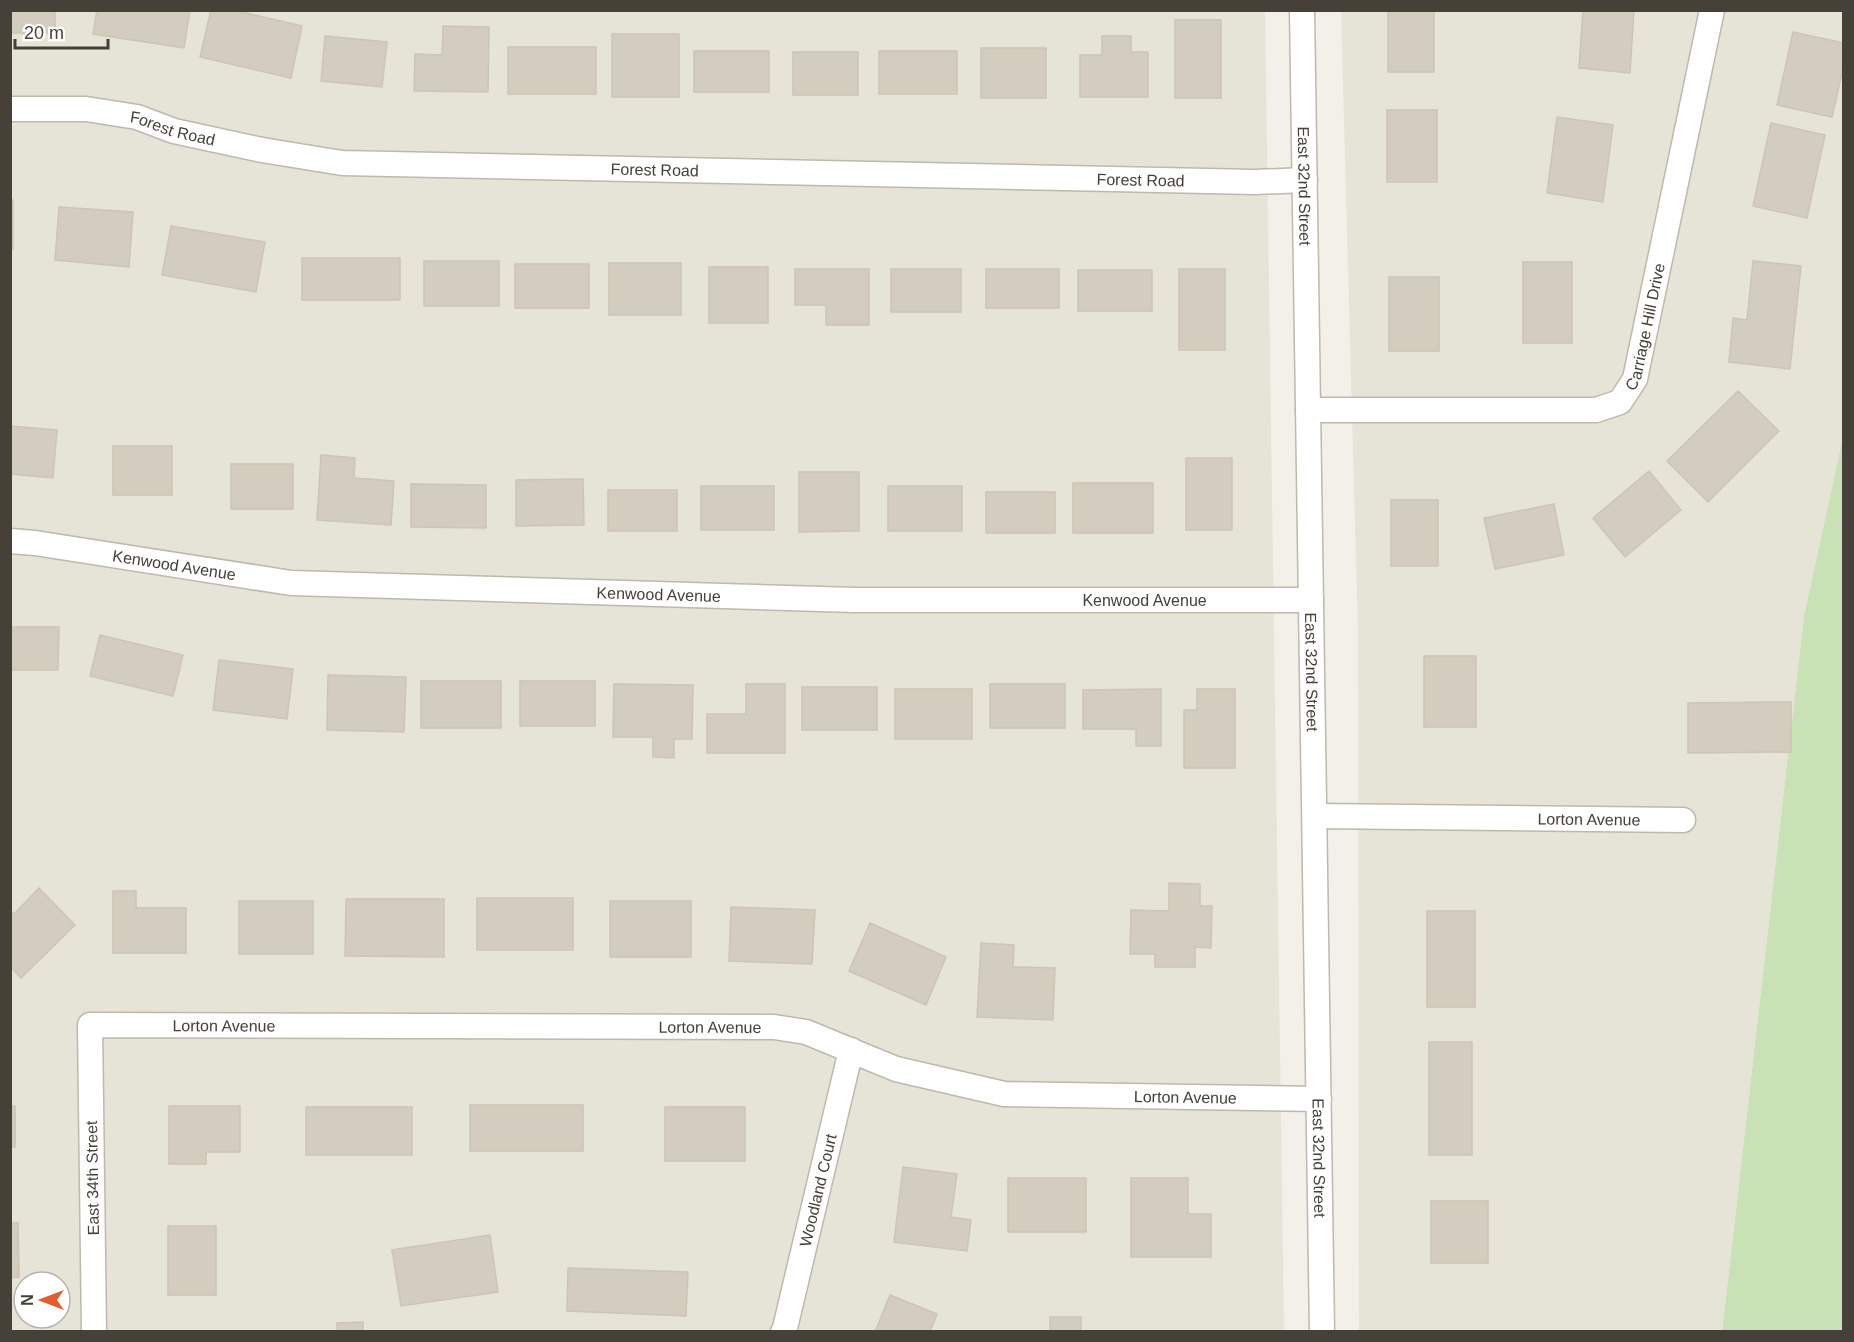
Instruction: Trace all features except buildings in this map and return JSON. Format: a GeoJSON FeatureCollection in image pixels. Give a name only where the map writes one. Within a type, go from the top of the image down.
{"type":"FeatureCollection","features":[{"type":"Feature","properties":{"kind":"street","name":"East 32nd Street"},"geometry":{"type":"LineString","coordinates":[[1302,10],[1322,1332]]}},
{"type":"Feature","properties":{"kind":"street","name":"Carriage Hill Drive"},"geometry":{"type":"LineString","coordinates":[[1308,410],[1596,410],[1620,402],[1635,379],[1712,10]]}},
{"type":"Feature","properties":{"kind":"street","name":"Forest Road"},"geometry":{"type":"LineString","coordinates":[[10,109],[86,109],[137,117],[174,131],[261,150],[342,163],[1256,183],[1305,180]]}},
{"type":"Feature","properties":{"kind":"street","name":"Kenwood Avenue"},"geometry":{"type":"LineString","coordinates":[[10,541],[35,543],[291,584],[855,600],[1311,600]]}},
{"type":"Feature","properties":{"kind":"street","name":"Lorton Avenue"},"geometry":{"type":"LineString","coordinates":[[1315,816],[1683,820]]}},
{"type":"Feature","properties":{"kind":"street","name":"Lorton Avenue"},"geometry":{"type":"LineString","coordinates":[[90,1025],[774,1027],[806,1032],[897,1069],[1004,1094],[1319,1099]]}},
{"type":"Feature","properties":{"kind":"street","name":"East 34th Street"},"geometry":{"type":"LineString","coordinates":[[90,1025],[94,1332]]}},
{"type":"Feature","properties":{"kind":"street","name":"Woodland Court"},"geometry":{"type":"LineString","coordinates":[[783,1332],[851,1050]]}},
{"type":"Feature","properties":{"kind":"shaded area"},"geometry":{"type":"Polygon","coordinates":[[[10,11],[1265,11],[1284,1331],[11,1331],[10,11]]]}},
{"type":"Feature","properties":{"kind":"shaded area"},"geometry":{"type":"Polygon","coordinates":[[[1341,11],[1843,11],[1843,437],[1804,616],[1722,1331],[1359,1331],[1358,633],[1341,11]]]}},
{"type":"Feature","properties":{"kind":"green space"},"geometry":{"type":"Polygon","coordinates":[[[1843,437],[1843,1331],[1722,1332],[1804,616],[1843,437]]]}}]}
